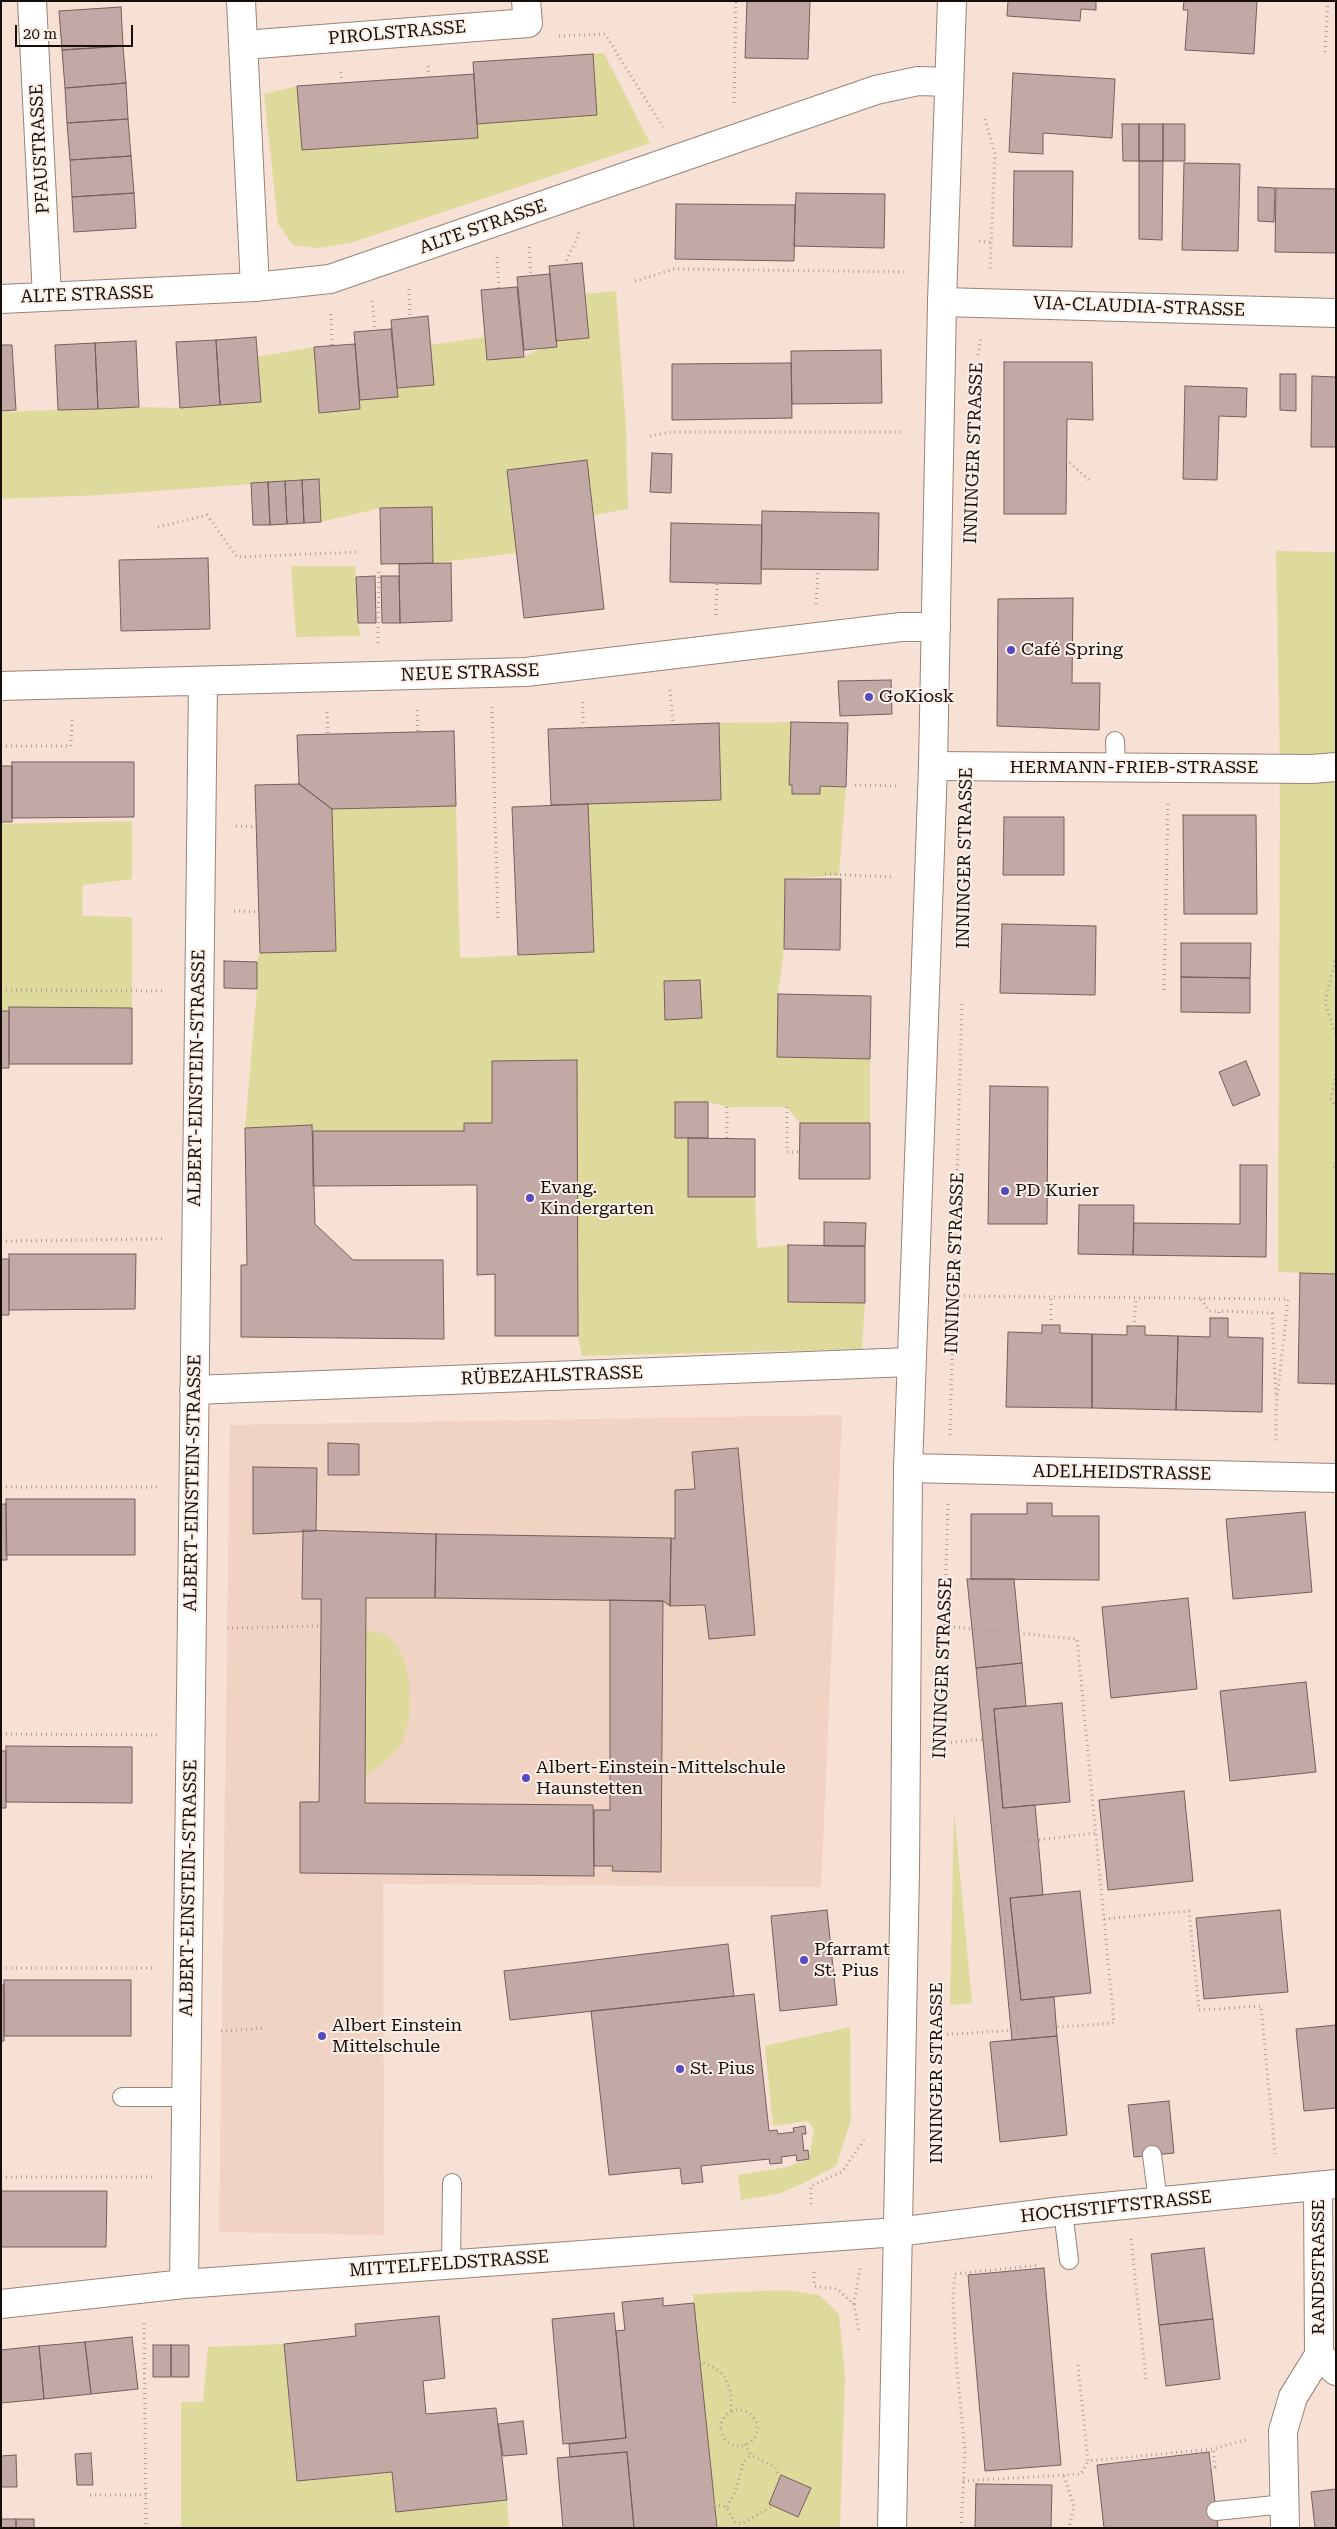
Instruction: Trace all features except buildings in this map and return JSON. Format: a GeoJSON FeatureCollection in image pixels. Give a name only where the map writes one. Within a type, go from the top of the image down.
{"type":"FeatureCollection","features":[{"type":"Feature","properties":{"kind":"street","name":"PFAUSTRASSE"},"geometry":{"type":"LineString","coordinates":[[32,1],[47,297]]}},
{"type":"Feature","properties":{"kind":"street"},"geometry":{"type":"LineString","coordinates":[[241,1],[255,288]]}},
{"type":"Feature","properties":{"kind":"street","name":"INNINGER STRASSE"},"geometry":{"type":"LineString","coordinates":[[892,2528],[897,2232],[902,2110],[910,1362],[933,766],[942,302],[952,1]]}},
{"type":"Feature","properties":{"kind":"street","name":"PIROLSTRASSE"},"geometry":{"type":"LineString","coordinates":[[244,45],[527,12]]}},
{"type":"Feature","properties":{"kind":"street","name":"ALTE STRASSE"},"geometry":{"type":"LineString","coordinates":[[1,299],[255,288],[338,277],[876,90],[918,81],[950,82]]}},
{"type":"Feature","properties":{"kind":"street","name":"VIA-CLAUDIA-STRASSE"},"geometry":{"type":"LineString","coordinates":[[942,302],[1336,313]]}},
{"type":"Feature","properties":{"kind":"street","name":"NEUE STRASSE"},"geometry":{"type":"LineString","coordinates":[[1,686],[526,672],[902,627],[936,627]]}},
{"type":"Feature","properties":{"kind":"street","name":"ALBERT-EINSTEIN-STRASSE"},"geometry":{"type":"LineString","coordinates":[[184,2284],[203,682]]}},
{"type":"Feature","properties":{"kind":"street","name":"HERMANN-FRIEB-STRASSE"},"geometry":{"type":"LineString","coordinates":[[933,766],[1312,769],[1336,767]]}},
{"type":"Feature","properties":{"kind":"street","name":"RÜBEZAHLSTRASSE"},"geometry":{"type":"LineString","coordinates":[[194,1390],[910,1362]]}},
{"type":"Feature","properties":{"kind":"street","name":"ADELHEIDSTRASSE"},"geometry":{"type":"LineString","coordinates":[[908,1468],[1336,1478]]}},
{"type":"Feature","properties":{"kind":"street","name":"HOCHSTIFTSTRASSE"},"geometry":{"type":"LineString","coordinates":[[897,2232],[1063,2211],[1327,2185]]}},
{"type":"Feature","properties":{"kind":"street","name":"RANDSTRASSE"},"geometry":{"type":"LineString","coordinates":[[1327,2185],[1327,2363]]}},
{"type":"Feature","properties":{"kind":"street","name":"MITTELFELDSTRASSE"},"geometry":{"type":"LineString","coordinates":[[1,2304],[184,2284],[897,2232]]}},
{"type":"Feature","properties":{"kind":"street"},"geometry":{"type":"LineString","coordinates":[[1285,2516],[1283,2431],[1293,2397],[1327,2363]]}},
{"type":"Feature","properties":{"kind":"lane"},"geometry":{"type":"LineString","coordinates":[[1115,741],[1116,768]]}},
{"type":"Feature","properties":{"kind":"lane"},"geometry":{"type":"LineString","coordinates":[[122,2097],[186,2097]]}},
{"type":"Feature","properties":{"kind":"lane"},"geometry":{"type":"LineString","coordinates":[[1152,2155],[1158,2201]]}},
{"type":"Feature","properties":{"kind":"lane"},"geometry":{"type":"LineString","coordinates":[[451,2264],[452,2184]]}},
{"type":"Feature","properties":{"kind":"lane"},"geometry":{"type":"LineString","coordinates":[[1063,2211],[1069,2260]]}},
{"type":"Feature","properties":{"kind":"lane"},"geometry":{"type":"LineString","coordinates":[[1216,2511],[1285,2516]]}},
{"type":"Feature","properties":{"kind":"path"},"geometry":{"type":"LineString","coordinates":[[733,140],[736,1]]}},
{"type":"Feature","properties":{"kind":"path"},"geometry":{"type":"LineString","coordinates":[[1325,52],[1328,1]]}},
{"type":"Feature","properties":{"kind":"path"},"geometry":{"type":"LineString","coordinates":[[527,12],[547,36],[605,34],[682,158]]}},
{"type":"Feature","properties":{"kind":"path","name":"INNINGER STRASSE"},"geometry":{"type":"LineString","coordinates":[[977,358],[987,302],[993,243],[995,154],[984,116]]}},
{"type":"Feature","properties":{"kind":"path"},"geometry":{"type":"LineString","coordinates":[[635,281],[674,269],[913,272]]}},
{"type":"Feature","properties":{"kind":"path"},"geometry":{"type":"LineString","coordinates":[[650,436],[672,432],[910,432]]}},
{"type":"Feature","properties":{"kind":"path"},"geometry":{"type":"LineString","coordinates":[[1066,459],[1090,481]]}},
{"type":"Feature","properties":{"kind":"path"},"geometry":{"type":"LineString","coordinates":[[158,527],[207,516],[237,557],[357,552]]}},
{"type":"Feature","properties":{"kind":"path"},"geometry":{"type":"LineString","coordinates":[[378,677],[379,568]]}},
{"type":"Feature","properties":{"kind":"path"},"geometry":{"type":"LineString","coordinates":[[491,674],[498,922]]}},
{"type":"Feature","properties":{"kind":"path"},"geometry":{"type":"LineString","coordinates":[[1,746],[72,746],[72,684]]}},
{"type":"Feature","properties":{"kind":"path"},"geometry":{"type":"LineString","coordinates":[[1164,990],[1169,768]]}},
{"type":"Feature","properties":{"kind":"path"},"geometry":{"type":"LineString","coordinates":[[855,785],[901,786]]}},
{"type":"Feature","properties":{"kind":"path"},"geometry":{"type":"LineString","coordinates":[[825,874],[899,878]]}},
{"type":"Feature","properties":{"kind":"path"},"geometry":{"type":"LineString","coordinates":[[1336,956],[1325,1002],[1336,1036]]}},
{"type":"Feature","properties":{"kind":"path"},"geometry":{"type":"LineString","coordinates":[[1,990],[198,991]]}},
{"type":"Feature","properties":{"kind":"path","name":"INNINGER STRASSE"},"geometry":{"type":"LineString","coordinates":[[944,1636],[962,994]]}},
{"type":"Feature","properties":{"kind":"path"},"geometry":{"type":"LineString","coordinates":[[1336,1074],[1331,1099],[1336,1107]]}},
{"type":"Feature","properties":{"kind":"path"},"geometry":{"type":"LineString","coordinates":[[727,1107],[727,1138]]}},
{"type":"Feature","properties":{"kind":"path"},"geometry":{"type":"LineString","coordinates":[[787,1108],[787,1152],[799,1152]]}},
{"type":"Feature","properties":{"kind":"path"},"geometry":{"type":"LineString","coordinates":[[1336,1163],[1333,1167],[1336,1169]]}},
{"type":"Feature","properties":{"kind":"path"},"geometry":{"type":"LineString","coordinates":[[1,1241],[196,1239]]}},
{"type":"Feature","properties":{"kind":"path"},"geometry":{"type":"LineString","coordinates":[[954,1296],[1288,1299],[1276,1409]]}},
{"type":"Feature","properties":{"kind":"path"},"geometry":{"type":"LineString","coordinates":[[1051,1297],[1051,1325]]}},
{"type":"Feature","properties":{"kind":"path"},"geometry":{"type":"LineString","coordinates":[[1134,1326],[1136,1299]]}},
{"type":"Feature","properties":{"kind":"path"},"geometry":{"type":"LineString","coordinates":[[1201,1299],[1209,1311],[1272,1313],[1276,1409],[1275,1476]]}},
{"type":"Feature","properties":{"kind":"path"},"geometry":{"type":"LineString","coordinates":[[1219,1311],[1219,1318]]}},
{"type":"Feature","properties":{"kind":"path"},"geometry":{"type":"LineString","coordinates":[[1,1487],[194,1487]]}},
{"type":"Feature","properties":{"kind":"path"},"geometry":{"type":"LineString","coordinates":[[192,1628],[321,1626]]}},
{"type":"Feature","properties":{"kind":"path"},"geometry":{"type":"LineString","coordinates":[[937,2035],[1114,2024],[1077,1638],[944,1626]]}},
{"type":"Feature","properties":{"kind":"path","name":"INNINGER STRASSE"},"geometry":{"type":"LineString","coordinates":[[940,1752],[941,1733]]}},
{"type":"Feature","properties":{"kind":"path"},"geometry":{"type":"LineString","coordinates":[[1,1734],[191,1735]]}},
{"type":"Feature","properties":{"kind":"path"},"geometry":{"type":"LineString","coordinates":[[940,1743],[987,1739],[1018,2030]]}},
{"type":"Feature","properties":{"kind":"path"},"geometry":{"type":"LineString","coordinates":[[997,1845],[1096,1833]]}},
{"type":"Feature","properties":{"kind":"path"},"geometry":{"type":"LineString","coordinates":[[1104,1919],[1189,1910],[1199,2010],[1261,2006],[1279,2190]]}},
{"type":"Feature","properties":{"kind":"path"},"geometry":{"type":"LineString","coordinates":[[1,1968],[188,1968]]}},
{"type":"Feature","properties":{"kind":"path","name":"INNINGER STRASSE"},"geometry":{"type":"LineString","coordinates":[[937,2025],[937,2044]]}},
{"type":"Feature","properties":{"kind":"path"},"geometry":{"type":"LineString","coordinates":[[187,2032],[265,2028]]}},
{"type":"Feature","properties":{"kind":"path"},"geometry":{"type":"LineString","coordinates":[[854,2304],[837,2288],[814,2286],[811,2186],[842,2172],[866,2138]]}},
{"type":"Feature","properties":{"kind":"path"},"geometry":{"type":"LineString","coordinates":[[1,2177],[186,2176]]}},
{"type":"Feature","properties":{"kind":"path"},"geometry":{"type":"LineString","coordinates":[[1127,2205],[1146,2380]]}},
{"type":"Feature","properties":{"kind":"path"},"geometry":{"type":"LineString","coordinates":[[961,2528],[965,2452],[955,2350],[954,2297],[956,2274],[1046,2265]]}},
{"type":"Feature","properties":{"kind":"path"},"geometry":{"type":"LineString","coordinates":[[143,2288],[146,2528]]}},
{"type":"Feature","properties":{"kind":"path"},"geometry":{"type":"LineString","coordinates":[[699,2361],[713,2367],[724,2375],[731,2393],[731,2412]]}},
{"type":"Feature","properties":{"kind":"path"},"geometry":{"type":"LineString","coordinates":[[963,2481],[1081,2474],[1088,2461],[1078,2365]]}},
{"type":"Feature","properties":{"kind":"path"},"geometry":{"type":"LineString","coordinates":[[742,2410],[752,2416],[755,2421],[756,2432],[750,2442],[745,2444],[733,2444],[724,2437],[721,2426],[726,2415],[731,2412],[742,2410]]}},
{"type":"Feature","properties":{"kind":"path"},"geometry":{"type":"LineString","coordinates":[[1088,2461],[1214,2448],[1283,2431]]}},
{"type":"Feature","properties":{"kind":"path"},"geometry":{"type":"LineString","coordinates":[[745,2444],[751,2455],[775,2468],[780,2478]]}},
{"type":"Feature","properties":{"kind":"path"},"geometry":{"type":"LineString","coordinates":[[1210,2466],[1215,2467],[1214,2448]]}},
{"type":"Feature","properties":{"kind":"path"},"geometry":{"type":"LineString","coordinates":[[726,2507],[736,2490],[743,2463],[751,2455]]}},
{"type":"Feature","properties":{"kind":"path"},"geometry":{"type":"LineString","coordinates":[[1064,2476],[1074,2506],[1069,2528]]}},
{"type":"Feature","properties":{"kind":"path"},"geometry":{"type":"LineString","coordinates":[[90,2495],[146,2495]]}},
{"type":"Feature","properties":{"kind":"path"},"geometry":{"type":"LineString","coordinates":[[714,2505],[726,2507]]}},
{"type":"Feature","properties":{"kind":"path"},"geometry":{"type":"LineString","coordinates":[[726,2507],[734,2522],[741,2524],[773,2506]]}},
{"type":"Feature","properties":{"kind":"shaded area"},"geometry":{"type":"Polygon","coordinates":[[[604,53],[650,143],[350,243],[317,248],[293,245],[278,224],[264,94],[297,86],[302,150],[478,138],[477,124],[597,115],[593,54],[604,53]]]}},
{"type":"Feature","properties":{"kind":"shaded area"},"geometry":{"type":"Polygon","coordinates":[[[616,291],[626,429],[628,509],[594,515],[587,460],[507,470],[517,553],[433,563],[431,507],[380,508],[321,522],[319,479],[102,495],[1,499],[1,412],[139,407],[180,408],[260,402],[257,357],[314,347],[319,413],[360,409],[360,400],[397,388],[434,385],[430,345],[485,337],[524,357],[556,341],[589,338],[585,294],[616,291]]]}},
{"type":"Feature","properties":{"kind":"shaded area"},"geometry":{"type":"Polygon","coordinates":[[[1276,551],[1336,552],[1336,1274],[1278,1272],[1280,768],[1276,551]]]}},
{"type":"Feature","properties":{"kind":"shaded area"},"geometry":{"type":"Polygon","coordinates":[[[291,566],[355,566],[358,623],[361,636],[296,637],[291,566]]]}},
{"type":"Feature","properties":{"kind":"shaded area"},"geometry":{"type":"Polygon","coordinates":[[[791,722],[792,785],[846,787],[839,875],[785,879],[784,949],[778,994],[777,1057],[870,1059],[870,1123],[800,1123],[787,1107],[727,1107],[708,1102],[676,1102],[675,1138],[688,1138],[755,1197],[757,1248],[788,1245],[788,1302],[865,1303],[862,1349],[582,1356],[578,1336],[576,1060],[492,1061],[492,1123],[464,1131],[313,1131],[312,1125],[245,1128],[257,989],[257,962],[260,953],[335,951],[332,809],[456,806],[460,958],[593,952],[588,804],[721,800],[719,723],[791,722]]]}},
{"type":"Feature","properties":{"kind":"shaded area"},"geometry":{"type":"Polygon","coordinates":[[[132,821],[132,879],[83,885],[82,916],[132,917],[132,1008],[9,1007],[9,1011],[1,1012],[1,824],[132,821]]]}},
{"type":"Feature","properties":{"kind":"shaded area","name":"Albert-Einstein-Mittelschule Haunstetten"},"geometry":{"type":"Polygon","coordinates":[[[842,1415],[821,1887],[383,1884],[384,2235],[219,2232],[230,1425],[842,1415]]]}},
{"type":"Feature","properties":{"kind":"shaded area"},"geometry":{"type":"Polygon","coordinates":[[[366,1630],[381,1633],[391,1639],[403,1657],[409,1681],[410,1713],[402,1744],[381,1766],[365,1775],[366,1630]]]}},
{"type":"Feature","properties":{"kind":"shaded area"},"geometry":{"type":"Polygon","coordinates":[[[954,1810],[972,2003],[950,2005],[954,1810]]]}},
{"type":"Feature","properties":{"kind":"shaded area"},"geometry":{"type":"Polygon","coordinates":[[[850,2027],[851,2120],[836,2166],[802,2184],[777,2194],[741,2200],[738,2175],[787,2167],[809,2159],[814,2130],[808,2121],[773,2126],[765,2046],[850,2027]]]}},
{"type":"Feature","properties":{"kind":"shaded area"},"geometry":{"type":"Polygon","coordinates":[[[786,2290],[819,2295],[839,2314],[845,2376],[840,2528],[717,2528],[693,2294],[786,2290]]]}},
{"type":"Feature","properties":{"kind":"shaded area"},"geometry":{"type":"Polygon","coordinates":[[[284,2344],[297,2481],[392,2472],[396,2512],[507,2500],[509,2528],[181,2528],[181,2402],[203,2402],[208,2347],[284,2344]]]}},
{"type":"Feature","properties":{"kind":"place","name":"Café Spring"},"geometry":{"type":"Point","coordinates":[1011,650]}},
{"type":"Feature","properties":{"kind":"place","name":"GoKiosk"},"geometry":{"type":"Point","coordinates":[869,697]}},
{"type":"Feature","properties":{"kind":"place","name":"PD Kurier"},"geometry":{"type":"Point","coordinates":[1005,1191]}},
{"type":"Feature","properties":{"kind":"place","name":"Evang. Kindergarten"},"geometry":{"type":"Point","coordinates":[530,1198]}},
{"type":"Feature","properties":{"kind":"place","name":"Albert-Einstein-Mittelschule Haunstetten"},"geometry":{"type":"Point","coordinates":[526,1778]}},
{"type":"Feature","properties":{"kind":"place","name":"Pfarramt St. Pius"},"geometry":{"type":"Point","coordinates":[804,1960]}},
{"type":"Feature","properties":{"kind":"place","name":"Albert Einstein Mittelschule"},"geometry":{"type":"Point","coordinates":[322,2036]}},
{"type":"Feature","properties":{"kind":"place","name":"St. Pius"},"geometry":{"type":"Point","coordinates":[680,2069]}}]}
